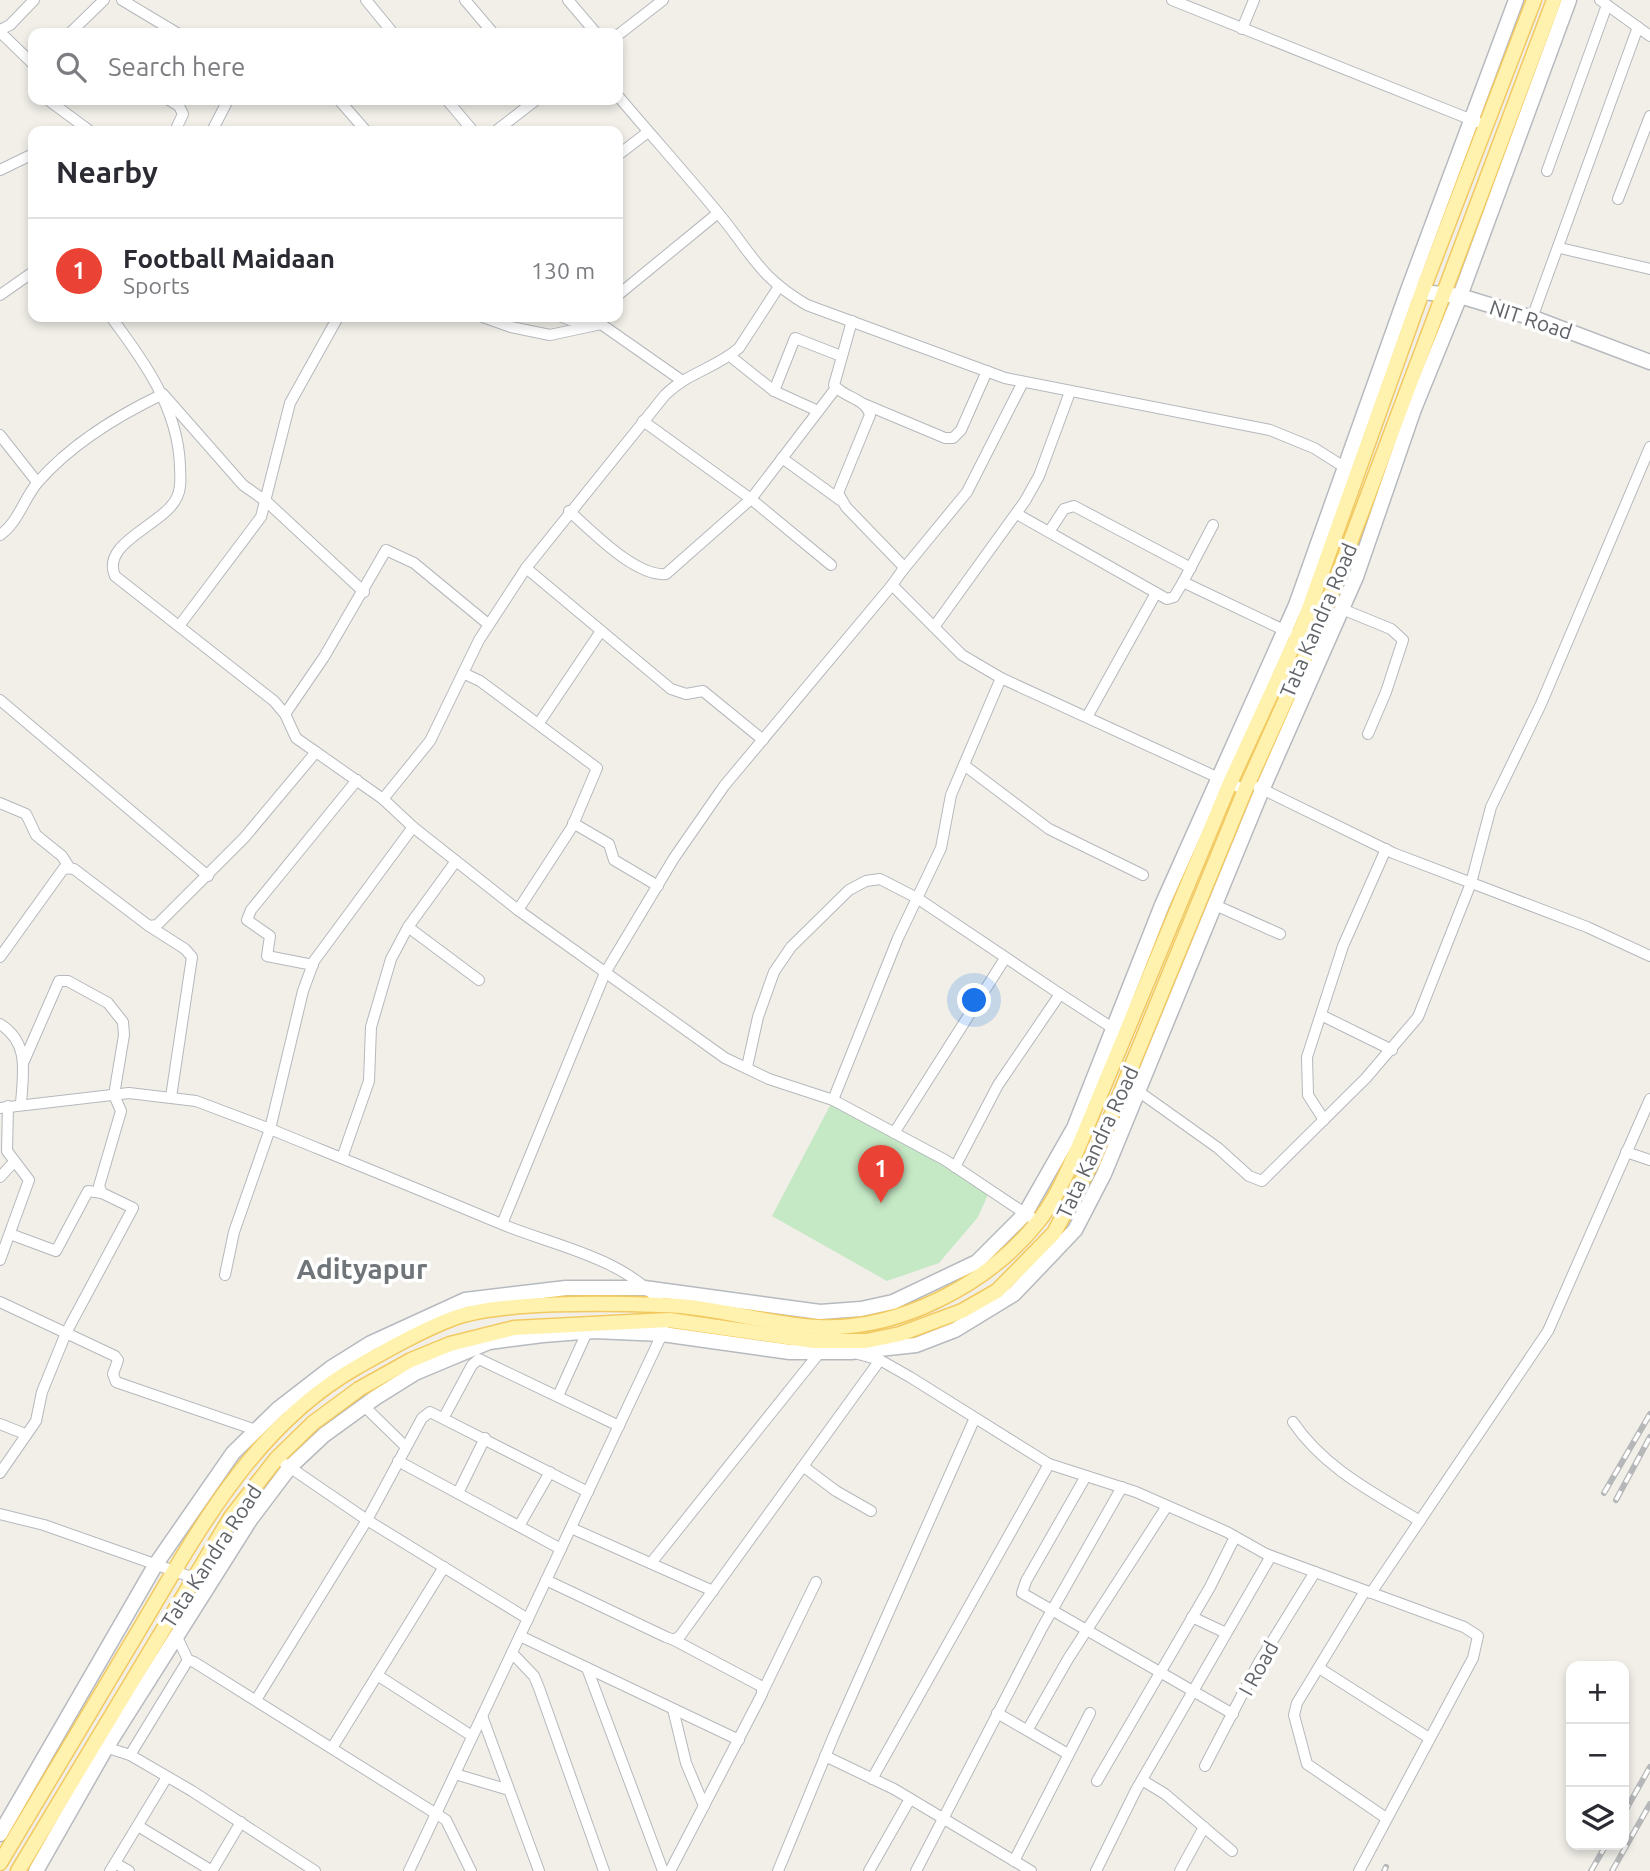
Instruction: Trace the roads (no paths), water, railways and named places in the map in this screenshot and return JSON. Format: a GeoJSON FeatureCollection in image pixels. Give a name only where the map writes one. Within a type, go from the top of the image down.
{"type":"FeatureCollection","features":[{"type":"Feature","properties":{"kind":"main road","name":"Tata Kandra Road"},"geometry":{"type":"LineString","coordinates":[[0,1863],[175,1571],[238,1473],[268,1438],[307,1401],[356,1367],[455,1317],[511,1308],[663,1304],[818,1327],[876,1322],[918,1308],[990,1270],[1064,1179],[1078,1148],[1224,780],[1291,634],[1415,291],[1487,124],[1534,0]]}},
{"type":"Feature","properties":{"kind":"main road","name":"Tata Kandra Road"},"geometry":{"type":"LineString","coordinates":[[18,1871],[99,1745],[230,1517],[277,1458],[313,1423],[359,1389],[414,1366],[450,1344],[514,1328],[669,1320],[817,1347],[900,1335],[962,1311],[998,1291],[1060,1238],[1247,785],[1318,628],[1554,0]]}},
{"type":"Feature","properties":{"kind":"street"},"geometry":{"type":"LineString","coordinates":[[28,59],[0,31],[34,0]]}},
{"type":"Feature","properties":{"kind":"street"},"geometry":{"type":"LineString","coordinates":[[75,28],[104,0]]}},
{"type":"Feature","properties":{"kind":"street"},"geometry":{"type":"LineString","coordinates":[[122,0],[160,28]]}},
{"type":"Feature","properties":{"kind":"street"},"geometry":{"type":"LineString","coordinates":[[367,0],[389,28]]}},
{"type":"Feature","properties":{"kind":"street"},"geometry":{"type":"LineString","coordinates":[[466,0],[489,28]]}},
{"type":"Feature","properties":{"kind":"street"},"geometry":{"type":"LineString","coordinates":[[568,0],[592,28]]}},
{"type":"Feature","properties":{"kind":"street"},"geometry":{"type":"LineString","coordinates":[[623,31],[663,0]]}},
{"type":"Feature","properties":{"kind":"street"},"geometry":{"type":"LineString","coordinates":[[1172,0],[1471,120],[1487,124]]}},
{"type":"Feature","properties":{"kind":"street"},"geometry":{"type":"LineString","coordinates":[[1242,29],[1254,0]]}},
{"type":"Feature","properties":{"kind":"street"},"geometry":{"type":"LineString","coordinates":[[1183,582],[1291,634],[1344,467],[1415,291],[1471,120],[1516,0]]}},
{"type":"Feature","properties":{"kind":"street"},"geometry":{"type":"LineString","coordinates":[[851,1352],[916,1345],[954,1330],[1014,1294],[1060,1238],[1075,1230],[1104,1174],[1262,790],[1342,610],[1414,409],[1461,296],[1569,0]]}},
{"type":"Feature","properties":{"kind":"street"},"geometry":{"type":"LineString","coordinates":[[1547,171],[1603,3],[1650,36]]}},
{"type":"Feature","properties":{"kind":"street"},"geometry":{"type":"LineString","coordinates":[[1506,26],[1521,33]]}},
{"type":"Feature","properties":{"kind":"street"},"geometry":{"type":"LineString","coordinates":[[1532,317],[1560,248],[1638,27]]}},
{"type":"Feature","properties":{"kind":"street"},"geometry":{"type":"LineString","coordinates":[[623,102],[718,213],[758,268],[778,288],[807,305],[1023,382],[1270,430],[1314,447],[1344,467]]}},
{"type":"Feature","properties":{"kind":"street"},"geometry":{"type":"LineString","coordinates":[[55,105],[83,126]]}},
{"type":"Feature","properties":{"kind":"street"},"geometry":{"type":"LineString","coordinates":[[176,105],[182,110],[177,126]]}},
{"type":"Feature","properties":{"kind":"street"},"geometry":{"type":"LineString","coordinates":[[215,126],[225,105]]}},
{"type":"Feature","properties":{"kind":"street"},"geometry":{"type":"LineString","coordinates":[[343,105],[358,126]]}},
{"type":"Feature","properties":{"kind":"street"},"geometry":{"type":"LineString","coordinates":[[451,105],[468,126]]}},
{"type":"Feature","properties":{"kind":"street"},"geometry":{"type":"LineString","coordinates":[[502,126],[530,105]]}},
{"type":"Feature","properties":{"kind":"street"},"geometry":{"type":"LineString","coordinates":[[1618,199],[1650,116]]}},
{"type":"Feature","properties":{"kind":"street"},"geometry":{"type":"LineString","coordinates":[[623,151],[648,132]]}},
{"type":"Feature","properties":{"kind":"street"},"geometry":{"type":"LineString","coordinates":[[0,170],[28,156]]}},
{"type":"Feature","properties":{"kind":"street"},"geometry":{"type":"LineString","coordinates":[[623,289],[718,213]]}},
{"type":"Feature","properties":{"kind":"street"},"geometry":{"type":"LineString","coordinates":[[1560,248],[1650,270]]}},
{"type":"Feature","properties":{"kind":"street"},"geometry":{"type":"LineString","coordinates":[[0,295],[28,275]]}},
{"type":"Feature","properties":{"kind":"street"},"geometry":{"type":"LineString","coordinates":[[383,799],[430,741],[488,624],[569,511],[643,421],[681,380],[730,356],[747,338],[778,288]]}},
{"type":"Feature","properties":{"kind":"street","name":"NIT Road"},"geometry":{"type":"LineString","coordinates":[[1415,291],[1461,296],[1532,317],[1650,362]]}},
{"type":"Feature","properties":{"kind":"street"},"geometry":{"type":"LineString","coordinates":[[852,321],[833,381],[836,388],[864,404],[945,438],[953,438],[961,430],[987,371]]}},
{"type":"Feature","properties":{"kind":"street"},"geometry":{"type":"LineString","coordinates":[[114,322],[163,394],[243,485],[267,502],[364,592]]}},
{"type":"Feature","properties":{"kind":"street"},"geometry":{"type":"LineString","coordinates":[[179,626],[252,532],[267,502],[290,403],[335,322]]}},
{"type":"Feature","properties":{"kind":"street"},"geometry":{"type":"LineString","coordinates":[[497,322],[550,335],[596,322]]}},
{"type":"Feature","properties":{"kind":"street"},"geometry":{"type":"LineString","coordinates":[[600,322],[681,380]]}},
{"type":"Feature","properties":{"kind":"street"},"geometry":{"type":"LineString","coordinates":[[774,391],[795,338],[841,356]]}},
{"type":"Feature","properties":{"kind":"street"},"geometry":{"type":"LineString","coordinates":[[730,356],[774,391],[818,411]]}},
{"type":"Feature","properties":{"kind":"street"},"geometry":{"type":"LineString","coordinates":[[502,1224],[605,973],[658,886],[724,786],[967,492],[1023,382]]}},
{"type":"Feature","properties":{"kind":"street"},"geometry":{"type":"LineString","coordinates":[[569,511],[628,560],[659,575],[672,570],[751,499],[836,388]]}},
{"type":"Feature","properties":{"kind":"street"},"geometry":{"type":"LineString","coordinates":[[934,627],[1017,514],[1039,476],[1070,392]]}},
{"type":"Feature","properties":{"kind":"street"},"geometry":{"type":"LineString","coordinates":[[0,535],[15,518],[37,482],[104,424],[163,394]]}},
{"type":"Feature","properties":{"kind":"street"},"geometry":{"type":"LineString","coordinates":[[163,394],[179,445],[180,486],[177,498],[116,552],[111,564],[115,576],[274,701],[285,714],[292,734],[383,799],[413,827],[518,910],[725,1058],[769,1079],[833,1100],[956,1167],[1031,1218]]}},
{"type":"Feature","properties":{"kind":"street"},"geometry":{"type":"LineString","coordinates":[[840,500],[840,484],[869,421],[869,410],[864,404]]}},
{"type":"Feature","properties":{"kind":"street"},"geometry":{"type":"LineString","coordinates":[[643,421],[751,499],[831,565]]}},
{"type":"Feature","properties":{"kind":"street"},"geometry":{"type":"LineString","coordinates":[[0,435],[37,482]]}},
{"type":"Feature","properties":{"kind":"street"},"geometry":{"type":"LineString","coordinates":[[1138,1091],[1201,1135],[1256,1181],[1267,1177],[1392,1050],[1425,1003],[1471,883],[1491,807],[1541,704],[1650,448]]}},
{"type":"Feature","properties":{"kind":"street"},"geometry":{"type":"LineString","coordinates":[[782,458],[840,500],[900,561],[902,571]]}},
{"type":"Feature","properties":{"kind":"street"},"geometry":{"type":"LineString","coordinates":[[1049,532],[1064,509],[1074,506],[1191,568]]}},
{"type":"Feature","properties":{"kind":"street"},"geometry":{"type":"LineString","coordinates":[[1017,514],[1171,600],[1213,525]]}},
{"type":"Feature","properties":{"kind":"street"},"geometry":{"type":"LineString","coordinates":[[285,714],[364,592],[383,553],[390,550],[414,563],[488,624]]}},
{"type":"Feature","properties":{"kind":"street"},"geometry":{"type":"LineString","coordinates":[[526,568],[671,689],[686,694],[703,691],[763,740]]}},
{"type":"Feature","properties":{"kind":"street"},"geometry":{"type":"LineString","coordinates":[[892,585],[962,655],[1001,678],[1224,780],[1262,790],[1386,849],[1587,927],[1650,956]]}},
{"type":"Feature","properties":{"kind":"street"},"geometry":{"type":"LineString","coordinates":[[1087,717],[1156,593]]}},
{"type":"Feature","properties":{"kind":"street"},"geometry":{"type":"LineString","coordinates":[[1342,610],[1391,629],[1403,640],[1386,692],[1368,734]]}},
{"type":"Feature","properties":{"kind":"street"},"geometry":{"type":"LineString","coordinates":[[539,723],[601,631]]}},
{"type":"Feature","properties":{"kind":"street"},"geometry":{"type":"LineString","coordinates":[[463,673],[475,678],[539,723],[597,768],[573,823],[518,910]]}},
{"type":"Feature","properties":{"kind":"street"},"geometry":{"type":"LineString","coordinates":[[833,1100],[917,898],[941,848],[951,795],[1001,678]]}},
{"type":"Feature","properties":{"kind":"street"},"geometry":{"type":"LineString","coordinates":[[0,700],[208,876]]}},
{"type":"Feature","properties":{"kind":"street"},"geometry":{"type":"LineString","coordinates":[[149,926],[161,921],[208,876],[317,752]]}},
{"type":"Feature","properties":{"kind":"street"},"geometry":{"type":"LineString","coordinates":[[964,765],[1049,829],[1143,876]]}},
{"type":"Feature","properties":{"kind":"street"},"geometry":{"type":"LineString","coordinates":[[313,965],[267,956],[270,936],[247,920],[251,910],[357,780]]}},
{"type":"Feature","properties":{"kind":"street"},"geometry":{"type":"LineString","coordinates":[[0,1834],[156,1564],[233,1453],[256,1430],[331,1368],[371,1343],[465,1300],[566,1288],[644,1288],[820,1312],[861,1309],[893,1302],[976,1262],[1031,1218],[1074,1128],[1162,905],[1224,780]]}},
{"type":"Feature","properties":{"kind":"street"},"geometry":{"type":"LineString","coordinates":[[0,803],[26,814],[36,835],[62,856],[69,867],[185,949],[192,957],[171,1097]]}},
{"type":"Feature","properties":{"kind":"street"},"geometry":{"type":"LineString","coordinates":[[573,823],[609,844],[614,860],[658,886]]}},
{"type":"Feature","properties":{"kind":"street"},"geometry":{"type":"LineString","coordinates":[[225,1275],[234,1232],[270,1129],[303,991],[313,965],[333,932],[413,827]]}},
{"type":"Feature","properties":{"kind":"street"},"geometry":{"type":"LineString","coordinates":[[1324,1120],[1308,1095],[1307,1057],[1343,946],[1386,849]]}},
{"type":"Feature","properties":{"kind":"street"},"geometry":{"type":"LineString","coordinates":[[342,1158],[369,1082],[371,1027],[381,987],[408,927],[456,861]]}},
{"type":"Feature","properties":{"kind":"street"},"geometry":{"type":"LineString","coordinates":[[0,957],[60,871],[69,867]]}},
{"type":"Feature","properties":{"kind":"street"},"geometry":{"type":"LineString","coordinates":[[747,1068],[766,990],[791,947],[849,890],[866,881],[880,879],[917,898],[1004,960],[1114,1029]]}},
{"type":"Feature","properties":{"kind":"street"},"geometry":{"type":"LineString","coordinates":[[1215,905],[1280,934]]}},
{"type":"Feature","properties":{"kind":"street"},"geometry":{"type":"LineString","coordinates":[[408,927],[478,980]]}},
{"type":"Feature","properties":{"kind":"street"},"geometry":{"type":"LineString","coordinates":[[894,1133],[1004,960]]}},
{"type":"Feature","properties":{"kind":"street"},"geometry":{"type":"LineString","coordinates":[[24,1061],[57,985],[63,980],[108,1003],[123,1022],[124,1035],[114,1095],[121,1111],[99,1182],[102,1193]]}},
{"type":"Feature","properties":{"kind":"street"},"geometry":{"type":"LineString","coordinates":[[956,1167],[1005,1073],[1060,995]]}},
{"type":"Feature","properties":{"kind":"street"},"geometry":{"type":"LineString","coordinates":[[1321,1015],[1392,1050]]}},
{"type":"Feature","properties":{"kind":"street"},"geometry":{"type":"LineString","coordinates":[[0,1024],[19,1041],[24,1061],[21,1104]]}},
{"type":"Feature","properties":{"kind":"street"},"geometry":{"type":"LineString","coordinates":[[0,1260],[29,1180],[13,1162],[5,1144],[4,1107],[114,1095],[171,1097],[207,1105],[502,1224],[577,1250],[644,1288],[663,1304],[669,1320],[410,1871]]}},
{"type":"Feature","properties":{"kind":"street"},"geometry":{"type":"LineString","coordinates":[[1386,1818],[1307,1764],[1295,1710],[1368,1592],[1420,1521],[1548,1331],[1650,1099]]}},
{"type":"Feature","properties":{"kind":"street"},"geometry":{"type":"LineString","coordinates":[[1626,1152],[1650,1160]]}},
{"type":"Feature","properties":{"kind":"street"},"geometry":{"type":"LineString","coordinates":[[0,1177],[13,1162]]}},
{"type":"Feature","properties":{"kind":"street"},"geometry":{"type":"LineString","coordinates":[[0,1473],[36,1421],[41,1392],[66,1333],[133,1210],[132,1205],[102,1193],[88,1191],[56,1251],[10,1234]]}},
{"type":"Feature","properties":{"kind":"street"},"geometry":{"type":"LineString","coordinates":[[0,1302],[115,1356],[118,1360],[113,1374],[116,1382],[256,1430]]}},
{"type":"Feature","properties":{"kind":"street"},"geometry":{"type":"LineString","coordinates":[[558,1396],[587,1332]]}},
{"type":"Feature","properties":{"kind":"street"},"geometry":{"type":"LineString","coordinates":[[36,1871],[99,1745],[176,1635],[250,1520],[290,1467],[324,1435],[414,1366],[489,1342],[587,1332],[662,1334],[744,1347],[817,1347],[880,1360],[1049,1464],[1122,1487],[1235,1537],[1271,1556],[1464,1628],[1478,1636],[1473,1658],[1359,1871]]}},
{"type":"Feature","properties":{"kind":"street"},"geometry":{"type":"LineString","coordinates":[[651,1563],[817,1347]]}},
{"type":"Feature","properties":{"kind":"street"},"geometry":{"type":"LineString","coordinates":[[444,1417],[472,1365],[479,1359],[619,1426]]}},
{"type":"Feature","properties":{"kind":"street"},"geometry":{"type":"LineString","coordinates":[[674,1640],[713,1591],[880,1360]]}},
{"type":"Feature","properties":{"kind":"street"},"geometry":{"type":"LineString","coordinates":[[364,1406],[405,1447]]}},
{"type":"Feature","properties":{"kind":"street"},"geometry":{"type":"LineString","coordinates":[[256,1700],[367,1520],[425,1414],[436,1413],[588,1492]]}},
{"type":"Feature","properties":{"kind":"street"},"geometry":{"type":"LineString","coordinates":[[778,1871],[825,1756],[974,1420]]}},
{"type":"Feature","properties":{"kind":"street"},"geometry":{"type":"LineString","coordinates":[[1293,1422],[1319,1455],[1420,1521]]}},
{"type":"Feature","properties":{"kind":"street"},"geometry":{"type":"LineString","coordinates":[[0,1424],[25,1434]]}},
{"type":"Feature","properties":{"kind":"street"},"geometry":{"type":"LineString","coordinates":[[458,1493],[485,1438]]}},
{"type":"Feature","properties":{"kind":"street"},"geometry":{"type":"LineString","coordinates":[[277,1458],[367,1520],[528,1619]]}},
{"type":"Feature","properties":{"kind":"street"},"geometry":{"type":"LineString","coordinates":[[398,1461],[561,1549]]}},
{"type":"Feature","properties":{"kind":"street"},"geometry":{"type":"LineString","coordinates":[[872,1779],[1049,1464]]}},
{"type":"Feature","properties":{"kind":"street"},"geometry":{"type":"LineString","coordinates":[[804,1467],[836,1491],[872,1511]]}},
{"type":"Feature","properties":{"kind":"street"},"geometry":{"type":"LineString","coordinates":[[519,1526],[550,1472]]}},
{"type":"Feature","properties":{"kind":"street"},"geometry":{"type":"LineString","coordinates":[[1086,1476],[1022,1589],[1028,1599],[1087,1629],[1233,1714]]}},
{"type":"Feature","properties":{"kind":"street"},"geometry":{"type":"LineString","coordinates":[[916,1871],[997,1713],[1122,1487]]}},
{"type":"Feature","properties":{"kind":"street"},"geometry":{"type":"LineString","coordinates":[[1028,1729],[1087,1629],[1167,1506]]}},
{"type":"Feature","properties":{"kind":"street"},"geometry":{"type":"LineString","coordinates":[[0,1514],[44,1525],[194,1577]]}},
{"type":"Feature","properties":{"kind":"street"},"geometry":{"type":"LineString","coordinates":[[571,1528],[713,1591]]}},
{"type":"Feature","properties":{"kind":"street"},"geometry":{"type":"LineString","coordinates":[[1097,1781],[1235,1537]]}},
{"type":"Feature","properties":{"kind":"street"},"geometry":{"type":"LineString","coordinates":[[1096,1871],[1142,1780],[1271,1556]]}},
{"type":"Feature","properties":{"kind":"street"},"geometry":{"type":"LineString","coordinates":[[332,1748],[444,1567]]}},
{"type":"Feature","properties":{"kind":"street","name":"I Road"},"geometry":{"type":"LineString","coordinates":[[1205,1766],[1258,1664],[1315,1572]]}},
{"type":"Feature","properties":{"kind":"street"},"geometry":{"type":"LineString","coordinates":[[546,1580],[674,1640],[762,1687],[762,1694]]}},
{"type":"Feature","properties":{"kind":"street"},"geometry":{"type":"LineString","coordinates":[[670,1871],[739,1740],[816,1582]]}},
{"type":"Feature","properties":{"kind":"street"},"geometry":{"type":"LineString","coordinates":[[1192,1617],[1226,1633]]}},
{"type":"Feature","properties":{"kind":"street"},"geometry":{"type":"LineString","coordinates":[[176,1635],[188,1660],[256,1700],[450,1824],[471,1871]]}},
{"type":"Feature","properties":{"kind":"street"},"geometry":{"type":"LineString","coordinates":[[520,1636],[739,1740]]}},
{"type":"Feature","properties":{"kind":"street"},"geometry":{"type":"LineString","coordinates":[[512,1653],[534,1676],[604,1871]]}},
{"type":"Feature","properties":{"kind":"street"},"geometry":{"type":"LineString","coordinates":[[130,1755],[188,1660]]}},
{"type":"Feature","properties":{"kind":"street"},"geometry":{"type":"LineString","coordinates":[[587,1668],[663,1871]]}},
{"type":"Feature","properties":{"kind":"street"},"geometry":{"type":"LineString","coordinates":[[1319,1668],[1429,1738]]}},
{"type":"Feature","properties":{"kind":"street"},"geometry":{"type":"LineString","coordinates":[[377,1675],[472,1736]]}},
{"type":"Feature","properties":{"kind":"street"},"geometry":{"type":"LineString","coordinates":[[673,1709],[686,1763],[704,1806]]}},
{"type":"Feature","properties":{"kind":"street"},"geometry":{"type":"LineString","coordinates":[[997,1713],[1068,1754]]}},
{"type":"Feature","properties":{"kind":"street"},"geometry":{"type":"LineString","coordinates":[[1014,1865],[1090,1713]]}},
{"type":"Feature","properties":{"kind":"street"},"geometry":{"type":"LineString","coordinates":[[482,1716],[538,1871]]}},
{"type":"Feature","properties":{"kind":"street"},"geometry":{"type":"LineString","coordinates":[[99,1745],[130,1755],[241,1822],[315,1871]]}},
{"type":"Feature","properties":{"kind":"street"},"geometry":{"type":"LineString","coordinates":[[825,1756],[910,1799],[1014,1865],[1031,1871]]}},
{"type":"Feature","properties":{"kind":"street"},"geometry":{"type":"LineString","coordinates":[[455,1774],[509,1790]]}},
{"type":"Feature","properties":{"kind":"street"},"geometry":{"type":"LineString","coordinates":[[129,1871],[113,1867],[167,1777]]}},
{"type":"Feature","properties":{"kind":"street"},"geometry":{"type":"LineString","coordinates":[[1142,1780],[1165,1794],[1231,1851]]}},
{"type":"Feature","properties":{"kind":"street"},"geometry":{"type":"LineString","coordinates":[[869,1871],[910,1799]]}},
{"type":"Feature","properties":{"kind":"street"},"geometry":{"type":"LineString","coordinates":[[138,1826],[212,1871],[241,1822]]}},
{"type":"Feature","properties":{"kind":"street"},"geometry":{"type":"LineString","coordinates":[[1180,1871],[1204,1827]]}},
{"type":"Feature","properties":{"kind":"railway"},"geometry":{"type":"LineString","coordinates":[[1604,1493],[1650,1414]]}},
{"type":"Feature","properties":{"kind":"railway"},"geometry":{"type":"LineString","coordinates":[[1616,1500],[1650,1437]]}},
{"type":"Feature","properties":{"kind":"railway"},"geometry":{"type":"LineString","coordinates":[[1629,1804],[1650,1767]]}},
{"type":"Feature","properties":{"kind":"railway"},"geometry":{"type":"LineString","coordinates":[[1612,1871],[1650,1804]]}},
{"type":"Feature","properties":{"kind":"railway"},"geometry":{"type":"LineString","coordinates":[[1591,1871],[1603,1850]]}},
{"type":"Feature","properties":{"kind":"railway"},"geometry":{"type":"LineString","coordinates":[[1384,1871],[1386,1867]]}},
{"type":"Feature","properties":{"kind":"place","name":"Football Maidaan"},"geometry":{"type":"Point","coordinates":[881,1203]}},
{"type":"Feature","properties":{"kind":"district","name":"Adityapur"},"geometry":{"type":"Point","coordinates":[362,1268]}}]}
